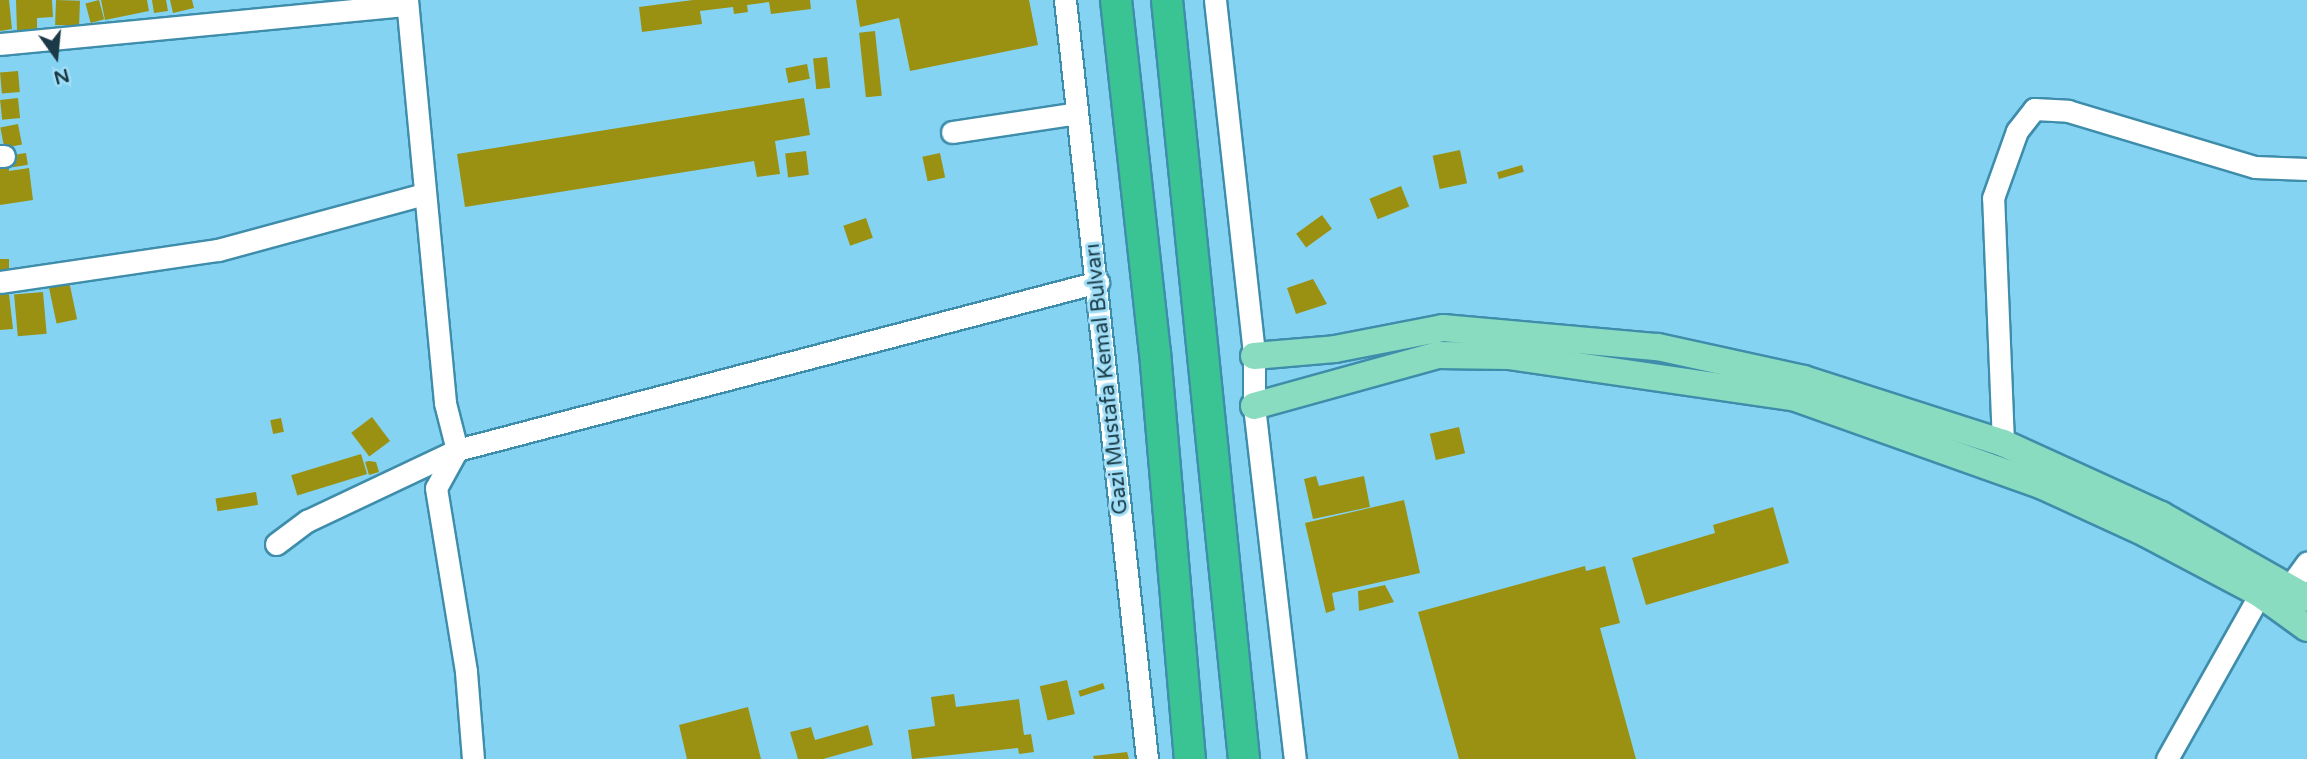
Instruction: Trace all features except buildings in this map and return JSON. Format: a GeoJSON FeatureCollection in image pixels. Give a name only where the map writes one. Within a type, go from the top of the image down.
{"type":"FeatureCollection","features":[{"type":"Feature","properties":{"kind":"highway"},"geometry":{"type":"LineString","coordinates":[[1116,0],[1155,352],[1189,759]]}},
{"type":"Feature","properties":{"kind":"highway"},"geometry":{"type":"LineString","coordinates":[[1167,0],[1244,759]]}},
{"type":"Feature","properties":{"kind":"main road"},"geometry":{"type":"LineString","coordinates":[[1254,356],[1335,349],[1443,328],[1658,347],[1804,379],[2003,443],[2161,515],[2299,592]]}},
{"type":"Feature","properties":{"kind":"main road"},"geometry":{"type":"LineString","coordinates":[[1254,407],[1438,355],[1509,356],[1796,398],[2043,485],[2145,533],[2260,594],[2307,628]]}},
{"type":"Feature","properties":{"kind":"street","name":"Gazi Mustafa Kemal Bulvarı"},"geometry":{"type":"LineString","coordinates":[[1065,0],[1098,282],[1147,759]]}},
{"type":"Feature","properties":{"kind":"street"},"geometry":{"type":"LineString","coordinates":[[1215,0],[1254,356],[1254,407],[1295,759]]}},
{"type":"Feature","properties":{"kind":"street"},"geometry":{"type":"LineString","coordinates":[[0,44],[407,2],[445,403],[457,450],[436,488],[466,672],[473,759]]}},
{"type":"Feature","properties":{"kind":"street"},"geometry":{"type":"LineString","coordinates":[[2003,443],[1993,198],[2017,131],[2034,110],[2068,111],[2255,167],[2307,169]]}},
{"type":"Feature","properties":{"kind":"street"},"geometry":{"type":"LineString","coordinates":[[952,132],[1077,113]]}},
{"type":"Feature","properties":{"kind":"street"},"geometry":{"type":"LineString","coordinates":[[0,282],[218,250],[424,194]]}},
{"type":"Feature","properties":{"kind":"street"},"geometry":{"type":"LineString","coordinates":[[276,544],[307,521],[457,450],[1098,282]]}},
{"type":"Feature","properties":{"kind":"street"},"geometry":{"type":"LineString","coordinates":[[2299,592],[2307,563]]}},
{"type":"Feature","properties":{"kind":"street"},"geometry":{"type":"LineString","coordinates":[[2167,759],[2260,594]]}}]}
